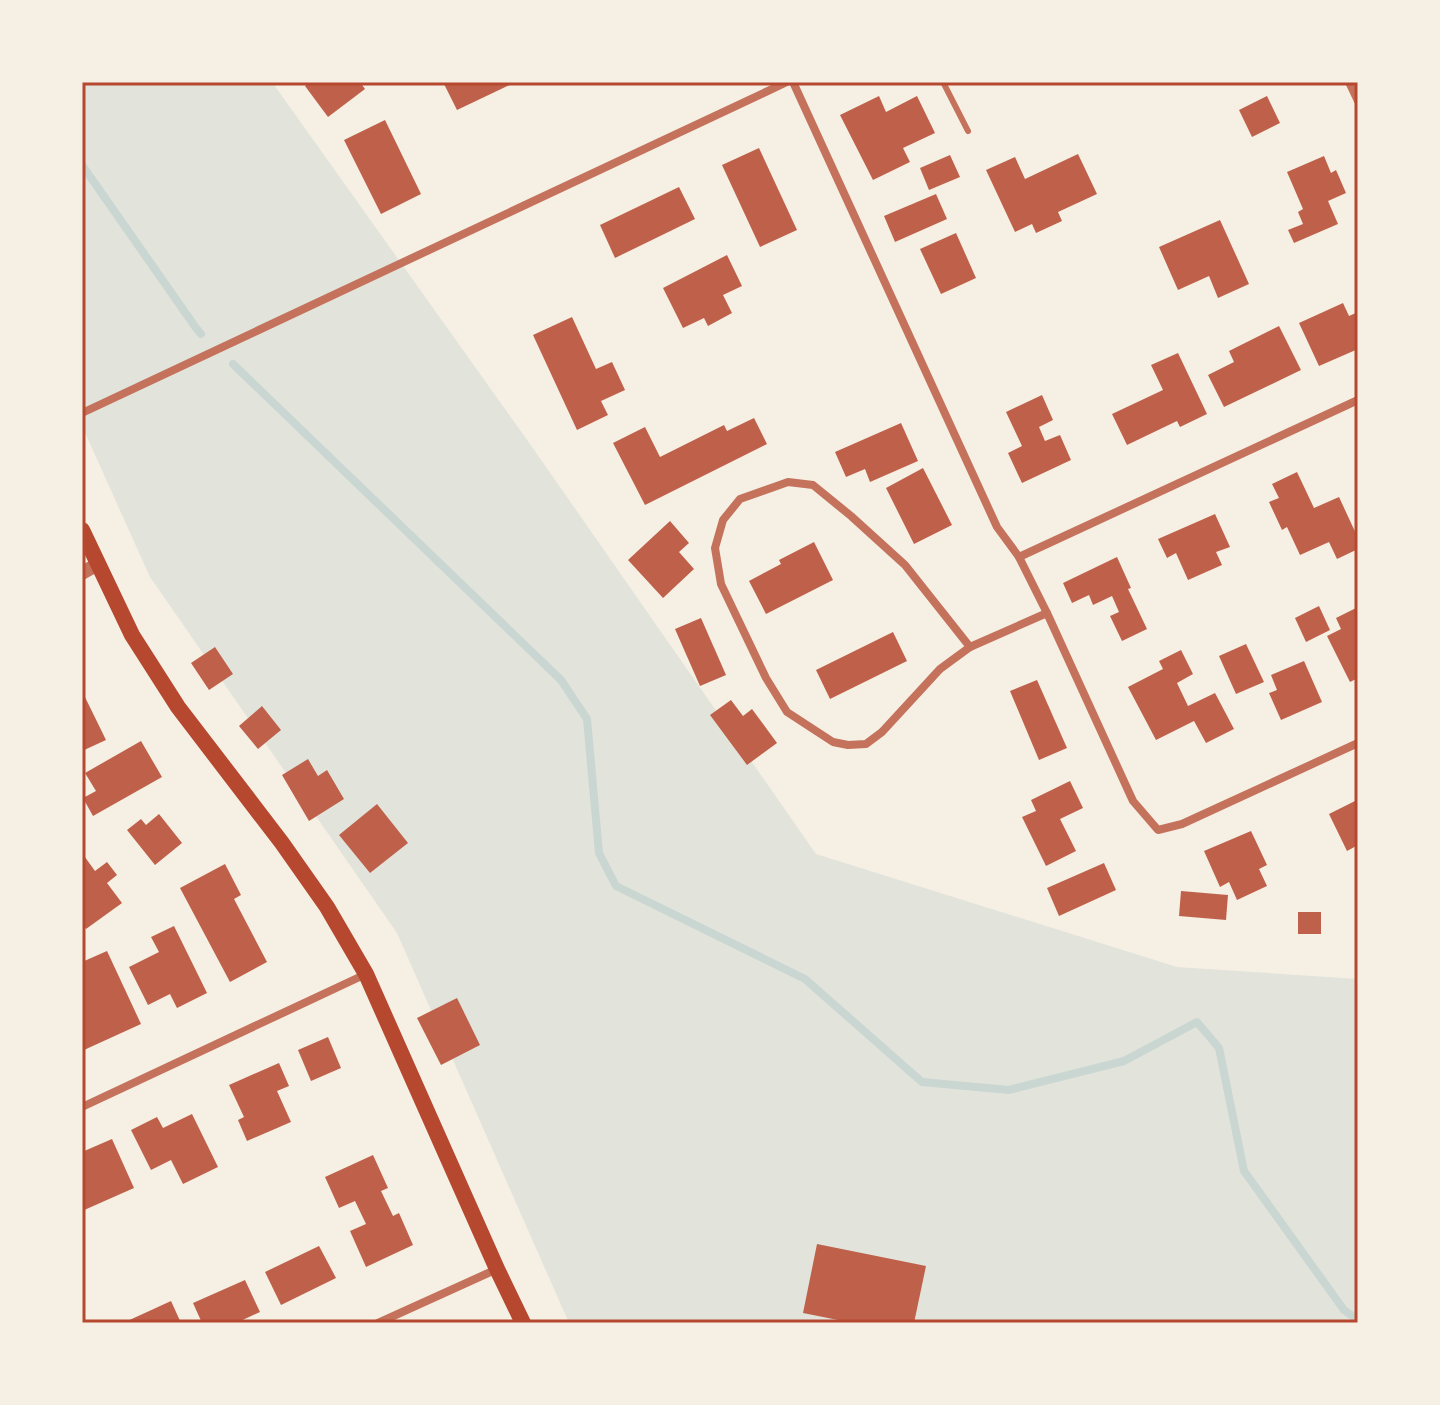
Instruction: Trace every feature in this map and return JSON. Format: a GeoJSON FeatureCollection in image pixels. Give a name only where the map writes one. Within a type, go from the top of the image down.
{"type":"FeatureCollection","features":[{"type":"Feature","properties":{"kind":"main road"},"geometry":{"type":"LineString","coordinates":[[82,530],[132,635],[178,707],[318,894],[366,974],[523,1323]]}},
{"type":"Feature","properties":{"kind":"street"},"geometry":{"type":"LineString","coordinates":[[82,413],[790,82],[997,527],[1019,557],[1047,613],[1133,801],[1158,830],[1182,824],[1358,743]]}},
{"type":"Feature","properties":{"kind":"street"},"geometry":{"type":"LineString","coordinates":[[1349,82],[1358,101]]}},
{"type":"Feature","properties":{"kind":"street"},"geometry":{"type":"LineString","coordinates":[[1019,557],[1358,400]]}},
{"type":"Feature","properties":{"kind":"street"},"geometry":{"type":"LineString","coordinates":[[970,647],[905,565],[813,485],[788,482],[740,499],[723,520],[715,548],[721,584],[766,678],[787,712],[833,742],[866,744],[882,732],[940,669],[970,647],[1047,613]]}},
{"type":"Feature","properties":{"kind":"street"},"geometry":{"type":"LineString","coordinates":[[82,573],[98,564]]}},
{"type":"Feature","properties":{"kind":"street"},"geometry":{"type":"LineString","coordinates":[[82,1107],[366,974]]}},
{"type":"Feature","properties":{"kind":"street"},"geometry":{"type":"LineString","coordinates":[[378,1323],[497,1269]]}},
{"type":"Feature","properties":{"kind":"lane"},"geometry":{"type":"LineString","coordinates":[[943,82],[968,131]]}},
{"type":"Feature","properties":{"kind":"shaded area"},"geometry":{"type":"Polygon","coordinates":[[[82,82],[272,82],[816,854],[1177,967],[1358,979],[1358,1323],[569,1323],[397,933],[150,577],[82,426],[82,82]]]}},
{"type":"Feature","properties":{"kind":"building"},"geometry":{"type":"Polygon","coordinates":[[[310,82],[360,82],[365,89],[328,117],[305,86],[310,82]]]}},
{"type":"Feature","properties":{"kind":"building"},"geometry":{"type":"Polygon","coordinates":[[[443,82],[516,82],[457,110],[443,82]]]}},
{"type":"Feature","properties":{"kind":"building"},"geometry":{"type":"Polygon","coordinates":[[[879,96],[886,112],[917,96],[935,133],[903,148],[910,162],[873,180],[840,115],[879,96]]]}},
{"type":"Feature","properties":{"kind":"building"},"geometry":{"type":"Polygon","coordinates":[[[1267,96],[1280,123],[1252,137],[1239,110],[1267,96]]]}},
{"type":"Feature","properties":{"kind":"building"},"geometry":{"type":"Polygon","coordinates":[[[385,120],[421,194],[381,214],[344,140],[385,120]]]}},
{"type":"Feature","properties":{"kind":"building"},"geometry":{"type":"Polygon","coordinates":[[[759,148],[797,230],[760,247],[722,165],[759,148]]]}},
{"type":"Feature","properties":{"kind":"building"},"geometry":{"type":"Polygon","coordinates":[[[1078,154],[1097,194],[1058,212],[1062,221],[1036,233],[1032,224],[1015,232],[986,170],[1015,157],[1025,179],[1078,154]]]}},
{"type":"Feature","properties":{"kind":"building"},"geometry":{"type":"Polygon","coordinates":[[[950,155],[960,177],[929,190],[920,168],[950,155]]]}},
{"type":"Feature","properties":{"kind":"building"},"geometry":{"type":"Polygon","coordinates":[[[1324,156],[1331,173],[1336,170],[1346,193],[1328,201],[1338,224],[1294,243],[1288,230],[1303,224],[1298,212],[1303,209],[1287,172],[1324,156]]]}},
{"type":"Feature","properties":{"kind":"building"},"geometry":{"type":"Polygon","coordinates":[[[679,187],[695,219],[615,258],[600,225],[679,187]]]}},
{"type":"Feature","properties":{"kind":"building"},"geometry":{"type":"Polygon","coordinates":[[[936,194],[947,219],[895,242],[884,216],[936,194]]]}},
{"type":"Feature","properties":{"kind":"building"},"geometry":{"type":"Polygon","coordinates":[[[1220,220],[1249,284],[1218,298],[1209,276],[1178,290],[1159,247],[1220,220]]]}},
{"type":"Feature","properties":{"kind":"building"},"geometry":{"type":"Polygon","coordinates":[[[956,233],[976,278],[941,294],[920,249],[956,233]]]}},
{"type":"Feature","properties":{"kind":"building"},"geometry":{"type":"Polygon","coordinates":[[[727,255],[742,286],[723,295],[732,313],[708,326],[704,318],[683,328],[663,288],[727,255]]]}},
{"type":"Feature","properties":{"kind":"building"},"geometry":{"type":"Polygon","coordinates":[[[1343,303],[1349,316],[1358,312],[1358,349],[1319,366],[1299,323],[1343,303]]]}},
{"type":"Feature","properties":{"kind":"building"},"geometry":{"type":"Polygon","coordinates":[[[572,317],[596,369],[612,362],[625,390],[601,401],[608,415],[577,430],[533,335],[572,317]]]}},
{"type":"Feature","properties":{"kind":"building"},"geometry":{"type":"Polygon","coordinates":[[[1279,326],[1301,370],[1224,407],[1208,375],[1234,362],[1229,351],[1279,326]]]}},
{"type":"Feature","properties":{"kind":"building"},"geometry":{"type":"Polygon","coordinates":[[[1178,353],[1207,414],[1180,427],[1177,421],[1127,445],[1112,414],[1163,390],[1151,365],[1178,353]]]}},
{"type":"Feature","properties":{"kind":"building"},"geometry":{"type":"Polygon","coordinates":[[[1042,395],[1053,420],[1039,427],[1045,441],[1060,435],[1071,460],[1022,483],[1008,453],[1022,446],[1006,412],[1042,395]]]}},
{"type":"Feature","properties":{"kind":"building"},"geometry":{"type":"Polygon","coordinates":[[[754,418],[767,444],[645,505],[613,443],[645,427],[660,457],[724,425],[727,431],[754,418]]]}},
{"type":"Feature","properties":{"kind":"building"},"geometry":{"type":"Polygon","coordinates":[[[901,423],[918,461],[870,482],[865,469],[846,477],[835,452],[901,423]]]}},
{"type":"Feature","properties":{"kind":"building"},"geometry":{"type":"Polygon","coordinates":[[[923,468],[952,525],[914,544],[886,488],[923,468]]]}},
{"type":"Feature","properties":{"kind":"building"},"geometry":{"type":"Polygon","coordinates":[[[1297,472],[1314,508],[1339,497],[1358,538],[1358,549],[1337,559],[1329,542],[1300,555],[1287,527],[1282,530],[1269,502],[1279,498],[1272,484],[1297,472]]]}},
{"type":"Feature","properties":{"kind":"building"},"geometry":{"type":"Polygon","coordinates":[[[1215,514],[1230,547],[1216,552],[1222,565],[1188,580],[1176,553],[1167,558],[1158,539],[1215,514]]]}},
{"type":"Feature","properties":{"kind":"building"},"geometry":{"type":"Polygon","coordinates":[[[670,521],[689,543],[679,552],[694,569],[663,598],[628,560],[670,521]]]}},
{"type":"Feature","properties":{"kind":"building"},"geometry":{"type":"Polygon","coordinates":[[[814,542],[833,580],[766,614],[749,581],[781,564],[779,560],[814,542]]]}},
{"type":"Feature","properties":{"kind":"building"},"geometry":{"type":"Polygon","coordinates":[[[1117,557],[1147,629],[1122,641],[1110,616],[1119,612],[1112,596],[1093,605],[1089,595],[1072,603],[1063,583],[1117,557]]]}},
{"type":"Feature","properties":{"kind":"building"},"geometry":{"type":"Polygon","coordinates":[[[1319,606],[1330,630],[1306,642],[1295,618],[1319,606]]]}},
{"type":"Feature","properties":{"kind":"building"},"geometry":{"type":"Polygon","coordinates":[[[1358,607],[1358,678],[1350,682],[1327,636],[1341,629],[1336,618],[1358,607]]]}},
{"type":"Feature","properties":{"kind":"building"},"geometry":{"type":"Polygon","coordinates":[[[701,618],[726,675],[700,686],[675,629],[701,618]]]}},
{"type":"Feature","properties":{"kind":"building"},"geometry":{"type":"Polygon","coordinates":[[[893,632],[907,661],[830,699],[816,670],[893,632]]]}},
{"type":"Feature","properties":{"kind":"building"},"geometry":{"type":"Polygon","coordinates":[[[1246,644],[1264,682],[1236,694],[1219,656],[1246,644]]]}},
{"type":"Feature","properties":{"kind":"building"},"geometry":{"type":"Polygon","coordinates":[[[215,647],[233,674],[209,690],[191,663],[215,647]]]}},
{"type":"Feature","properties":{"kind":"building"},"geometry":{"type":"Polygon","coordinates":[[[1181,650],[1193,674],[1177,683],[1188,706],[1215,693],[1234,729],[1206,743],[1194,721],[1156,740],[1128,687],[1163,669],[1159,661],[1181,650]]]}},
{"type":"Feature","properties":{"kind":"building"},"geometry":{"type":"Polygon","coordinates":[[[1304,661],[1322,702],[1281,720],[1269,693],[1277,690],[1271,675],[1304,661]]]}},
{"type":"Feature","properties":{"kind":"building"},"geometry":{"type":"Polygon","coordinates":[[[1037,680],[1067,748],[1039,760],[1010,691],[1037,680]]]}},
{"type":"Feature","properties":{"kind":"building"},"geometry":{"type":"Polygon","coordinates":[[[82,691],[106,740],[82,751],[82,691]]]}},
{"type":"Feature","properties":{"kind":"building"},"geometry":{"type":"Polygon","coordinates":[[[731,700],[743,716],[752,709],[777,743],[747,765],[710,715],[731,700]]]}},
{"type":"Feature","properties":{"kind":"building"},"geometry":{"type":"Polygon","coordinates":[[[262,706],[281,730],[258,749],[239,726],[262,706]]]}},
{"type":"Feature","properties":{"kind":"building"},"geometry":{"type":"Polygon","coordinates":[[[141,741],[162,777],[93,816],[83,798],[96,791],[85,773],[141,741]]]}},
{"type":"Feature","properties":{"kind":"building"},"geometry":{"type":"Polygon","coordinates":[[[308,759],[318,776],[327,770],[344,799],[309,821],[282,775],[308,759]]]}},
{"type":"Feature","properties":{"kind":"building"},"geometry":{"type":"Polygon","coordinates":[[[1070,781],[1083,808],[1060,819],[1076,851],[1046,866],[1022,817],[1036,811],[1031,800],[1070,781]]]}},
{"type":"Feature","properties":{"kind":"building"},"geometry":{"type":"Polygon","coordinates":[[[1357,800],[1358,845],[1347,851],[1329,814],[1357,800]]]}},
{"type":"Feature","properties":{"kind":"building"},"geometry":{"type":"Polygon","coordinates":[[[377,804],[408,843],[370,873],[339,835],[377,804]]]}},
{"type":"Feature","properties":{"kind":"building"},"geometry":{"type":"Polygon","coordinates":[[[159,814],[182,843],[155,865],[127,830],[141,819],[146,825],[159,814]]]}},
{"type":"Feature","properties":{"kind":"building"},"geometry":{"type":"Polygon","coordinates":[[[1251,831],[1267,865],[1259,869],[1267,886],[1237,900],[1229,882],[1220,887],[1204,851],[1251,831]]]}},
{"type":"Feature","properties":{"kind":"building"},"geometry":{"type":"Polygon","coordinates":[[[82,853],[95,871],[107,862],[117,875],[107,883],[122,903],[86,929],[82,923],[82,853]]]}},
{"type":"Feature","properties":{"kind":"building"},"geometry":{"type":"Polygon","coordinates":[[[1104,863],[1116,890],[1059,916],[1047,888],[1104,863]]]}},
{"type":"Feature","properties":{"kind":"building"},"geometry":{"type":"Polygon","coordinates":[[[225,864],[241,895],[234,899],[267,962],[230,982],[180,888],[225,864]]]}},
{"type":"Feature","properties":{"kind":"building"},"geometry":{"type":"Polygon","coordinates":[[[1181,891],[1228,895],[1226,920],[1179,916],[1181,891]]]}},
{"type":"Feature","properties":{"kind":"building"},"geometry":{"type":"Polygon","coordinates":[[[1298,912],[1321,912],[1321,934],[1298,934],[1298,912]]]}},
{"type":"Feature","properties":{"kind":"building"},"geometry":{"type":"Polygon","coordinates":[[[174,926],[207,993],[177,1008],[170,994],[148,1005],[129,967],[159,952],[151,937],[174,926]]]}},
{"type":"Feature","properties":{"kind":"building"},"geometry":{"type":"Polygon","coordinates":[[[107,951],[141,1024],[84,1050],[82,962],[107,951]]]}},
{"type":"Feature","properties":{"kind":"building"},"geometry":{"type":"Polygon","coordinates":[[[457,998],[480,1045],[441,1065],[417,1018],[457,998]]]}},
{"type":"Feature","properties":{"kind":"building"},"geometry":{"type":"Polygon","coordinates":[[[328,1037],[341,1068],[311,1081],[298,1050],[328,1037]]]}},
{"type":"Feature","properties":{"kind":"building"},"geometry":{"type":"Polygon","coordinates":[[[279,1063],[289,1086],[277,1091],[291,1122],[247,1141],[238,1120],[244,1117],[229,1085],[279,1063]]]}},
{"type":"Feature","properties":{"kind":"building"},"geometry":{"type":"Polygon","coordinates":[[[192,1114],[218,1167],[183,1184],[171,1160],[151,1170],[131,1130],[157,1117],[163,1128],[192,1114]]]}},
{"type":"Feature","properties":{"kind":"building"},"geometry":{"type":"Polygon","coordinates":[[[112,1139],[134,1188],[82,1211],[82,1152],[112,1139]]]}},
{"type":"Feature","properties":{"kind":"building"},"geometry":{"type":"Polygon","coordinates":[[[373,1155],[388,1188],[381,1191],[393,1216],[399,1213],[413,1245],[366,1267],[350,1231],[366,1224],[355,1201],[339,1208],[325,1177],[373,1155]]]}},
{"type":"Feature","properties":{"kind":"building"},"geometry":{"type":"Polygon","coordinates":[[[817,1244],[926,1266],[914,1323],[843,1323],[803,1313],[817,1244]]]}},
{"type":"Feature","properties":{"kind":"building"},"geometry":{"type":"Polygon","coordinates":[[[319,1246],[336,1278],[281,1305],[265,1272],[319,1246]]]}},
{"type":"Feature","properties":{"kind":"building"},"geometry":{"type":"Polygon","coordinates":[[[245,1280],[260,1312],[236,1323],[202,1323],[193,1303],[245,1280]]]}},
{"type":"Feature","properties":{"kind":"building"},"geometry":{"type":"Polygon","coordinates":[[[171,1301],[181,1323],[123,1323],[171,1301]]]}},
{"type":"Feature","properties":{"kind":"waterway"},"geometry":{"type":"LineString","coordinates":[[82,165],[201,334]]}},
{"type":"Feature","properties":{"kind":"waterway"},"geometry":{"type":"LineString","coordinates":[[233,364],[561,680],[587,719],[599,853],[616,886],[805,979],[922,1082],[1009,1090],[1124,1061],[1197,1022],[1219,1048],[1244,1171],[1344,1310],[1358,1320]]}}]}
